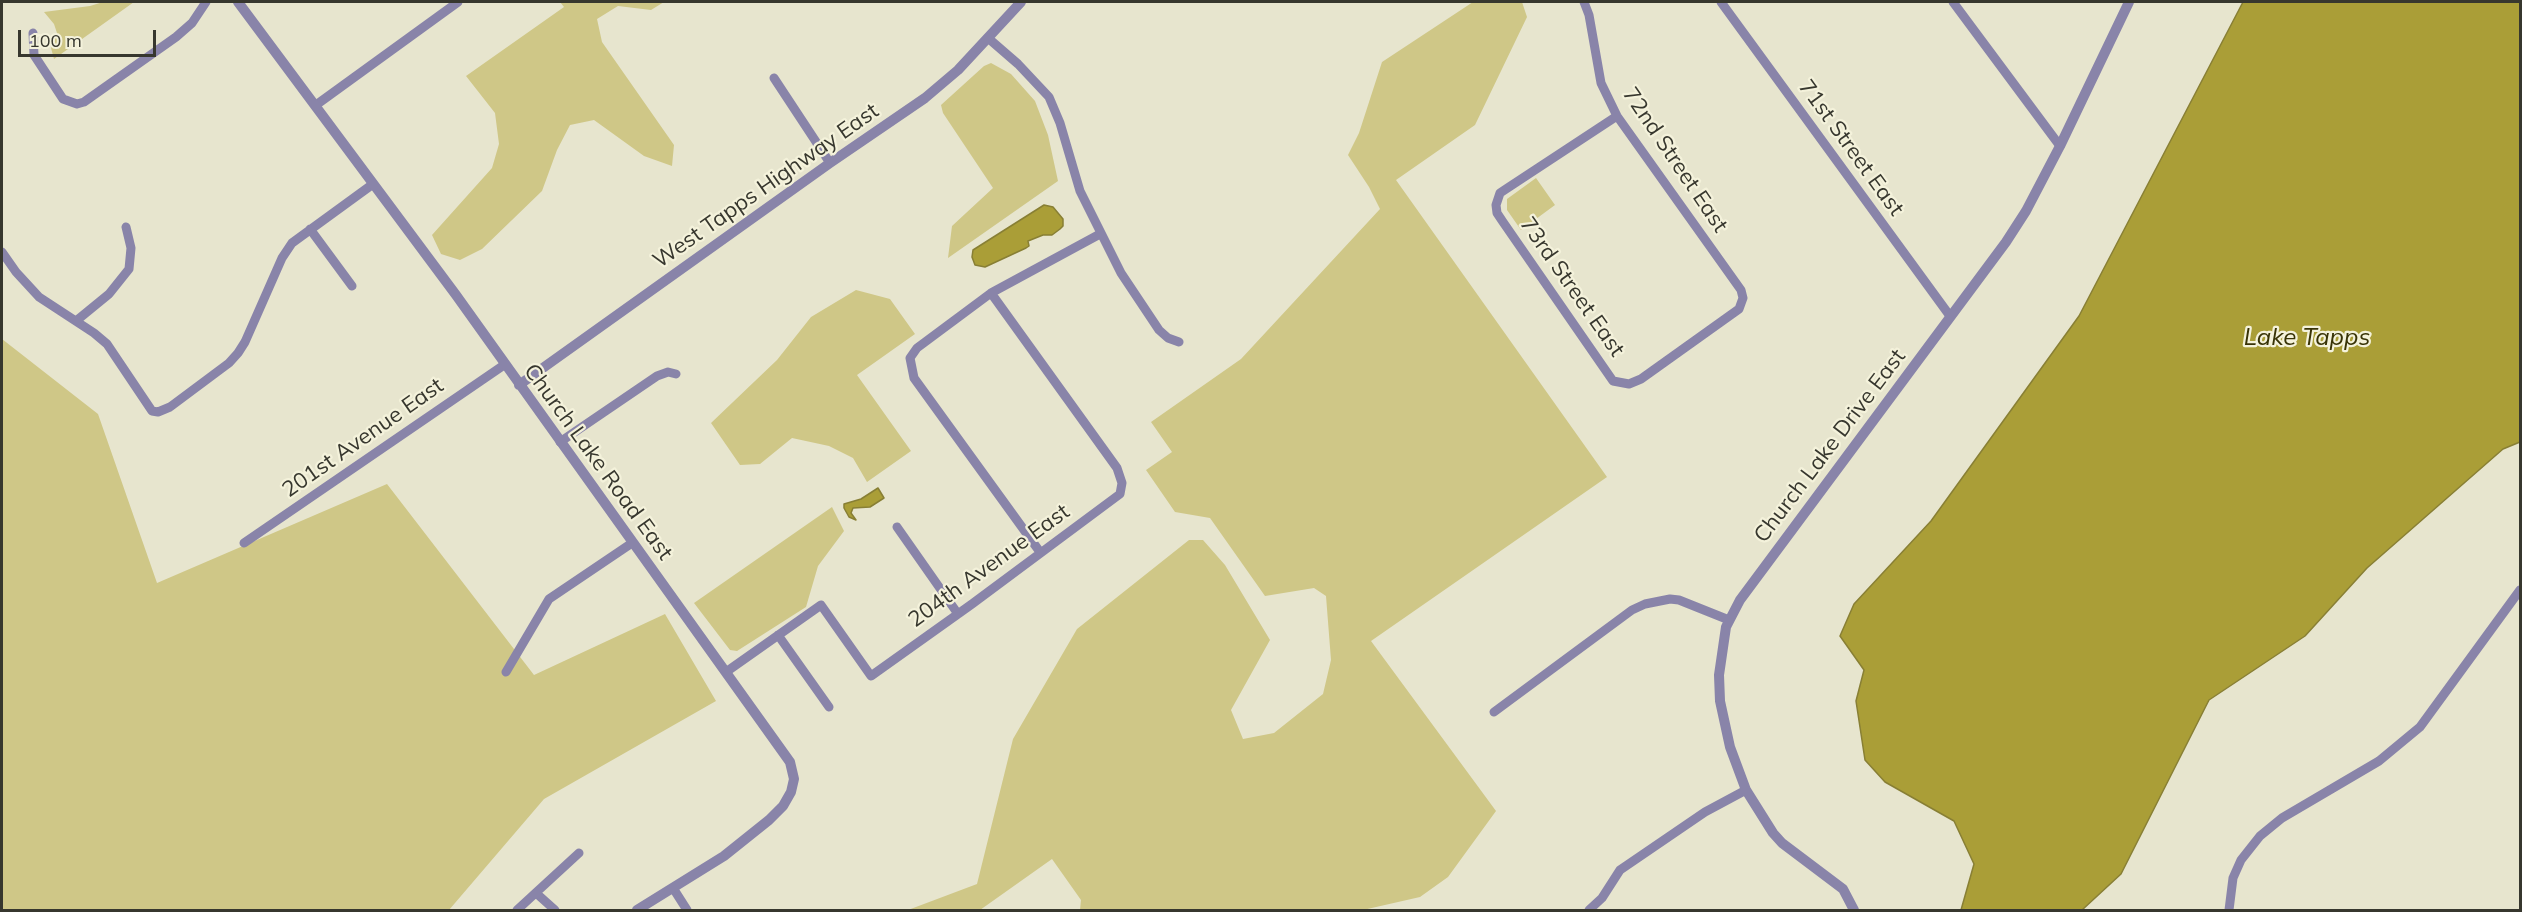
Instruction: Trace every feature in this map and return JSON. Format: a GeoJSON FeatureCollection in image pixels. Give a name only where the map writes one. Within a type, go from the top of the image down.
{"type":"FeatureCollection","features":[{"type":"Feature","properties":{"kind":"street"},"geometry":{"type":"LineString","coordinates":[[33,33],[34,56],[63,99],[73,104],[84,102],[176,37],[192,23],[207,2]]}},
{"type":"Feature","properties":{"kind":"street","name":"Church Lake Road East"},"geometry":{"type":"LineString","coordinates":[[238,2],[316,105],[790,762],[794,779],[791,792],[783,806],[741,844],[637,910]]}},
{"type":"Feature","properties":{"kind":"street"},"geometry":{"type":"LineString","coordinates":[[316,105],[458,2]]}},
{"type":"Feature","properties":{"kind":"street","name":"West Tapps Highway East"},"geometry":{"type":"LineString","coordinates":[[519,385],[925,98],[958,70],[1021,2]]}},
{"type":"Feature","properties":{"kind":"street","name":"72nd Street East"},"geometry":{"type":"LineString","coordinates":[[1584,2],[1589,15],[1601,82],[1617,116],[1741,290],[1743,298],[1739,309],[1641,379],[1624,384]]}},
{"type":"Feature","properties":{"kind":"street","name":"71st Street East"},"geometry":{"type":"LineString","coordinates":[[1721,2],[1950,316]]}},
{"type":"Feature","properties":{"kind":"street"},"geometry":{"type":"LineString","coordinates":[[1953,2],[2060,146]]}},
{"type":"Feature","properties":{"kind":"street","name":"Church Lake Drive East"},"geometry":{"type":"LineString","coordinates":[[1854,910],[1847,895],[1836,882],[1794,852],[1773,833],[1746,789],[1730,747],[1720,701],[1719,675],[1722,646],[1730,620],[1740,600],[1988,267],[2026,211],[2129,2]]}},
{"type":"Feature","properties":{"kind":"street"},"geometry":{"type":"LineString","coordinates":[[988,38],[1018,64],[1049,97],[1060,123],[1080,191],[1100,234],[1133,294],[1159,330],[1168,338],[1179,342]]}},
{"type":"Feature","properties":{"kind":"street"},"geometry":{"type":"LineString","coordinates":[[774,78],[830,163]]}},
{"type":"Feature","properties":{"kind":"street","name":"73rd Street East"},"geometry":{"type":"LineString","coordinates":[[1617,116],[1500,193],[1496,205],[1497,213],[1613,381],[1624,384]]}},
{"type":"Feature","properties":{"kind":"street"},"geometry":{"type":"LineString","coordinates":[[2,252],[16,272],[39,297],[94,333],[114,352],[152,411],[158,412],[170,406],[238,353],[282,258],[292,243],[373,184]]}},
{"type":"Feature","properties":{"kind":"street"},"geometry":{"type":"LineString","coordinates":[[76,321],[109,294],[129,269],[131,248],[126,226]]}},
{"type":"Feature","properties":{"kind":"street"},"geometry":{"type":"LineString","coordinates":[[310,229],[352,286]]}},
{"type":"Feature","properties":{"kind":"street"},"geometry":{"type":"LineString","coordinates":[[1040,552],[914,378],[910,358],[917,348],[991,293],[1100,234]]}},
{"type":"Feature","properties":{"kind":"street","name":"204th Avenue East"},"geometry":{"type":"LineString","coordinates":[[778,635],[821,605],[871,676],[1120,494],[1122,483],[1117,468],[991,293]]}},
{"type":"Feature","properties":{"kind":"street","name":"201st Avenue East"},"geometry":{"type":"LineString","coordinates":[[244,543],[504,364]]}},
{"type":"Feature","properties":{"kind":"street"},"geometry":{"type":"LineString","coordinates":[[560,442],[657,376],[668,372],[675,375]]}},
{"type":"Feature","properties":{"kind":"street"},"geometry":{"type":"LineString","coordinates":[[897,527],[958,614]]}},
{"type":"Feature","properties":{"kind":"street"},"geometry":{"type":"LineString","coordinates":[[506,672],[549,599],[632,543]]}},
{"type":"Feature","properties":{"kind":"street"},"geometry":{"type":"LineString","coordinates":[[2229,910],[2233,878],[2260,836],[2282,818],[2379,761],[2420,727],[2520,590]]}},
{"type":"Feature","properties":{"kind":"street"},"geometry":{"type":"LineString","coordinates":[[1494,712],[1632,610],[1646,604],[1670,599],[1679,600],[1730,620]]}},
{"type":"Feature","properties":{"kind":"street"},"geometry":{"type":"LineString","coordinates":[[726,672],[778,635],[829,707]]}},
{"type":"Feature","properties":{"kind":"street"},"geometry":{"type":"LineString","coordinates":[[1589,910],[1602,898],[1620,870],[1705,812],[1746,789]]}},
{"type":"Feature","properties":{"kind":"street"},"geometry":{"type":"LineString","coordinates":[[517,910],[579,853]]}},
{"type":"Feature","properties":{"kind":"street"},"geometry":{"type":"LineString","coordinates":[[673,888],[687,910]]}},
{"type":"Feature","properties":{"kind":"street"},"geometry":{"type":"LineString","coordinates":[[536,893],[555,910]]}},
{"type":"Feature","properties":{"kind":"shaded area"},"geometry":{"type":"Polygon","coordinates":[[[103,2],[134,2],[54,59],[51,48],[57,33],[54,24],[44,12],[103,2]]]}},
{"type":"Feature","properties":{"kind":"shaded area"},"geometry":{"type":"Polygon","coordinates":[[[560,2],[664,2],[651,10],[618,6],[597,19],[602,42],[674,145],[672,166],[644,156],[594,120],[570,125],[557,150],[542,191],[482,249],[460,260],[441,254],[432,235],[492,168],[499,144],[495,113],[466,76],[564,7],[560,2]]]}},
{"type":"Feature","properties":{"kind":"shaded area"},"geometry":{"type":"Polygon","coordinates":[[[1473,2],[1522,2],[1527,17],[1475,125],[1396,180],[1607,477],[1371,641],[1496,811],[1448,877],[1420,897],[1363,910],[1080,910],[1081,900],[1052,859],[980,910],[908,910],[977,884],[1013,739],[1077,629],[1189,540],[1203,540],[1225,565],[1270,640],[1231,710],[1243,739],[1274,733],[1323,694],[1331,660],[1326,596],[1314,588],[1265,596],[1210,518],[1175,512],[1146,470],[1172,452],[1151,422],[1241,359],[1380,209],[1348,155],[1359,133],[1382,62],[1473,2]]]}},
{"type":"Feature","properties":{"kind":"shaded area"},"geometry":{"type":"Polygon","coordinates":[[[991,63],[1011,74],[1035,101],[1048,135],[1058,181],[948,258],[952,226],[993,188],[943,113],[941,105],[984,66],[991,63]]]}},
{"type":"Feature","properties":{"kind":"shaded area"},"geometry":{"type":"Polygon","coordinates":[[[1536,178],[1555,205],[1521,230],[1507,210],[1507,199],[1536,178]]]}},
{"type":"Feature","properties":{"kind":"shaded area"},"geometry":{"type":"Polygon","coordinates":[[[856,290],[890,299],[915,334],[857,375],[911,451],[867,482],[853,458],[829,446],[792,438],[760,464],[740,465],[711,423],[777,360],[811,317],[856,290]]]}},
{"type":"Feature","properties":{"kind":"shaded area"},"geometry":{"type":"Polygon","coordinates":[[[2,339],[98,414],[157,583],[387,484],[534,675],[665,614],[716,701],[544,799],[449,910],[2,910],[2,339]]]}},
{"type":"Feature","properties":{"kind":"shaded area"},"geometry":{"type":"Polygon","coordinates":[[[832,507],[844,531],[818,566],[806,607],[737,651],[730,650],[694,603],[832,507]]]}},
{"type":"Feature","properties":{"kind":"water","name":"Lake Tapps"},"geometry":{"type":"Polygon","coordinates":[[[2243,2],[2520,2],[2520,442],[2503,449],[2367,568],[2305,636],[2209,700],[2121,874],[2082,910],[1961,910],[1974,864],[1954,821],[1885,782],[1865,760],[1856,701],[1864,670],[1840,636],[1854,604],[1931,521],[2079,316],[2243,2]]]}},
{"type":"Feature","properties":{"kind":"water"},"geometry":{"type":"Polygon","coordinates":[[[1044,205],[1053,207],[1063,219],[1063,226],[1060,229],[1052,235],[1043,235],[1028,241],[1029,246],[1026,248],[985,267],[975,265],[972,257],[973,250],[1044,205]]]}},
{"type":"Feature","properties":{"kind":"water"},"geometry":{"type":"Polygon","coordinates":[[[878,488],[884,498],[870,507],[853,508],[851,513],[856,520],[849,517],[844,504],[861,499],[878,488]]]}}]}
